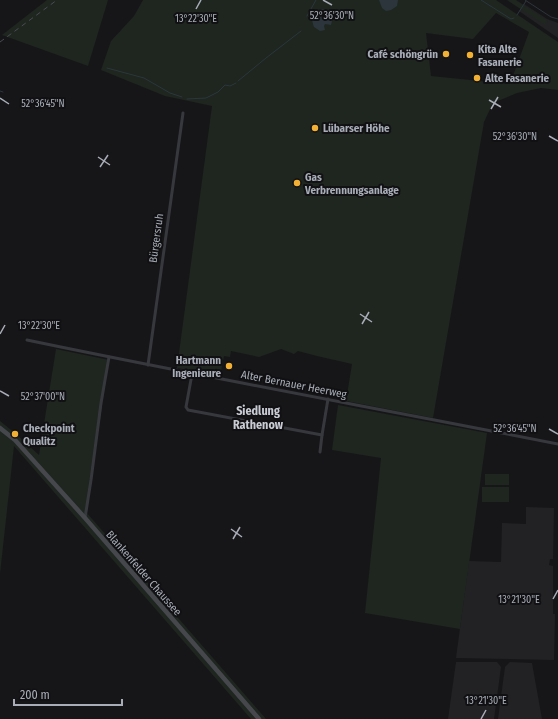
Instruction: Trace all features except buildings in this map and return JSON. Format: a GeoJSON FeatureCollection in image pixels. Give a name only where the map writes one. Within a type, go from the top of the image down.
{"type":"FeatureCollection","features":[{"type":"Feature","properties":{"kind":"street","name":"Bürgersruh"},"geometry":{"type":"LineString","coordinates":[[148,365],[183,113]]}},
{"type":"Feature","properties":{"kind":"street","name":"Alter Bernauer Heerweg"},"geometry":{"type":"LineString","coordinates":[[27,340],[192,374],[558,444]]}},
{"type":"Feature","properties":{"kind":"street"},"geometry":{"type":"LineString","coordinates":[[85,518],[109,357]]}},
{"type":"Feature","properties":{"kind":"street"},"geometry":{"type":"LineString","coordinates":[[192,374],[186,407],[188,410],[322,436]]}},
{"type":"Feature","properties":{"kind":"street"},"geometry":{"type":"LineString","coordinates":[[320,452],[328,399]]}},
{"type":"Feature","properties":{"kind":"street","name":"Blankenfelder Chaussee"},"geometry":{"type":"LineString","coordinates":[[0,428],[15,440],[85,518],[259,719]]}},
{"type":"Feature","properties":{"kind":"shaded area"},"geometry":{"type":"Polygon","coordinates":[[[47,0],[108,0],[88,66],[2,35],[47,0]]]}},
{"type":"Feature","properties":{"kind":"shaded area"},"geometry":{"type":"Polygon","coordinates":[[[143,0],[496,0],[558,42],[558,90],[541,88],[517,93],[493,103],[484,122],[433,418],[346,401],[352,364],[298,351],[294,354],[281,349],[259,357],[231,351],[230,357],[224,356],[220,376],[177,368],[212,106],[165,96],[101,70],[111,41],[134,16],[143,0]],[[496,13],[473,39],[426,33],[431,76],[510,84],[529,32],[496,13]]]}},
{"type":"Feature","properties":{"kind":"shaded area"},"geometry":{"type":"Polygon","coordinates":[[[379,0],[398,0],[397,6],[386,11],[382,8],[379,0]]]}},
{"type":"Feature","properties":{"kind":"shaded area"},"geometry":{"type":"Polygon","coordinates":[[[507,0],[516,0],[548,21],[545,25],[507,0]]]}},
{"type":"Feature","properties":{"kind":"shaded area"},"geometry":{"type":"Polygon","coordinates":[[[524,4],[547,19],[558,23],[558,38],[519,11],[524,4]]]}},
{"type":"Feature","properties":{"kind":"shaded area"},"geometry":{"type":"Polygon","coordinates":[[[321,9],[327,10],[331,14],[332,19],[331,25],[325,24],[325,30],[320,31],[314,27],[312,17],[321,9]]]}},
{"type":"Feature","properties":{"kind":"shaded area"},"geometry":{"type":"Polygon","coordinates":[[[56,349],[109,360],[86,512],[266,719],[251,719],[14,446],[0,574],[0,421],[39,455],[56,349]]]}},
{"type":"Feature","properties":{"kind":"shaded area"},"geometry":{"type":"Polygon","coordinates":[[[338,405],[487,433],[460,629],[365,613],[381,458],[332,450],[338,405]]]}},
{"type":"Feature","properties":{"kind":"shaded area"},"geometry":{"type":"Polygon","coordinates":[[[485,474],[509,474],[509,485],[485,485],[485,474]]]}},
{"type":"Feature","properties":{"kind":"shaded area"},"geometry":{"type":"Polygon","coordinates":[[[482,487],[509,487],[509,502],[482,502],[482,487]]]}},
{"type":"Feature","properties":{"kind":"shaded area"},"geometry":{"type":"Polygon","coordinates":[[[526,507],[554,508],[553,559],[550,559],[549,565],[553,566],[553,614],[555,614],[554,660],[456,658],[469,561],[501,562],[502,523],[526,524],[526,507]]]}},
{"type":"Feature","properties":{"kind":"shaded area"},"geometry":{"type":"Polygon","coordinates":[[[456,662],[497,662],[501,667],[494,719],[448,719],[456,662]]]}},
{"type":"Feature","properties":{"kind":"shaded area"},"geometry":{"type":"Polygon","coordinates":[[[510,662],[532,663],[542,719],[498,719],[505,667],[510,662]]]}},
{"type":"Feature","properties":{"kind":"waterway"},"geometry":{"type":"LineString","coordinates":[[307,16],[316,0]]}},
{"type":"Feature","properties":{"kind":"waterway"},"geometry":{"type":"LineString","coordinates":[[481,0],[511,19],[514,18]]}},
{"type":"Feature","properties":{"kind":"waterway"},"geometry":{"type":"LineString","coordinates":[[525,0],[551,17],[558,19]]}},
{"type":"Feature","properties":{"kind":"waterway"},"geometry":{"type":"LineString","coordinates":[[517,15],[526,1]]}},
{"type":"Feature","properties":{"kind":"waterway"},"geometry":{"type":"LineString","coordinates":[[238,81],[301,31]]}},
{"type":"Feature","properties":{"kind":"waterway"},"geometry":{"type":"LineString","coordinates":[[107,68],[144,78],[170,93],[182,97]]}},
{"type":"Feature","properties":{"kind":"waterway"},"geometry":{"type":"LineString","coordinates":[[187,99],[206,98],[218,92],[225,85],[230,86],[236,83]]}},
{"type":"Feature","properties":{"kind":"railway"},"geometry":{"type":"LineString","coordinates":[[0,42],[57,0]]}},
{"type":"Feature","properties":{"kind":"place","name":"Café schöngrün"},"geometry":{"type":"Point","coordinates":[446,54]}},
{"type":"Feature","properties":{"kind":"place","name":"Kita Alte Fasanerie"},"geometry":{"type":"Point","coordinates":[470,55]}},
{"type":"Feature","properties":{"kind":"place","name":"Alte Fasanerie"},"geometry":{"type":"Point","coordinates":[477,78]}},
{"type":"Feature","properties":{"kind":"place","name":"Lübarser Höhe"},"geometry":{"type":"Point","coordinates":[315,128]}},
{"type":"Feature","properties":{"kind":"place","name":"Gas Verbrennungsanlage"},"geometry":{"type":"Point","coordinates":[297,183]}},
{"type":"Feature","properties":{"kind":"place","name":"Hartmann Ingenieure"},"geometry":{"type":"Point","coordinates":[229,366]}},
{"type":"Feature","properties":{"kind":"place","name":"Checkpoint Qualitz"},"geometry":{"type":"Point","coordinates":[15,434]}},
{"type":"Feature","properties":{"kind":"district","name":"Siedlung Rathenow"},"geometry":{"type":"Point","coordinates":[258,418]}}]}
